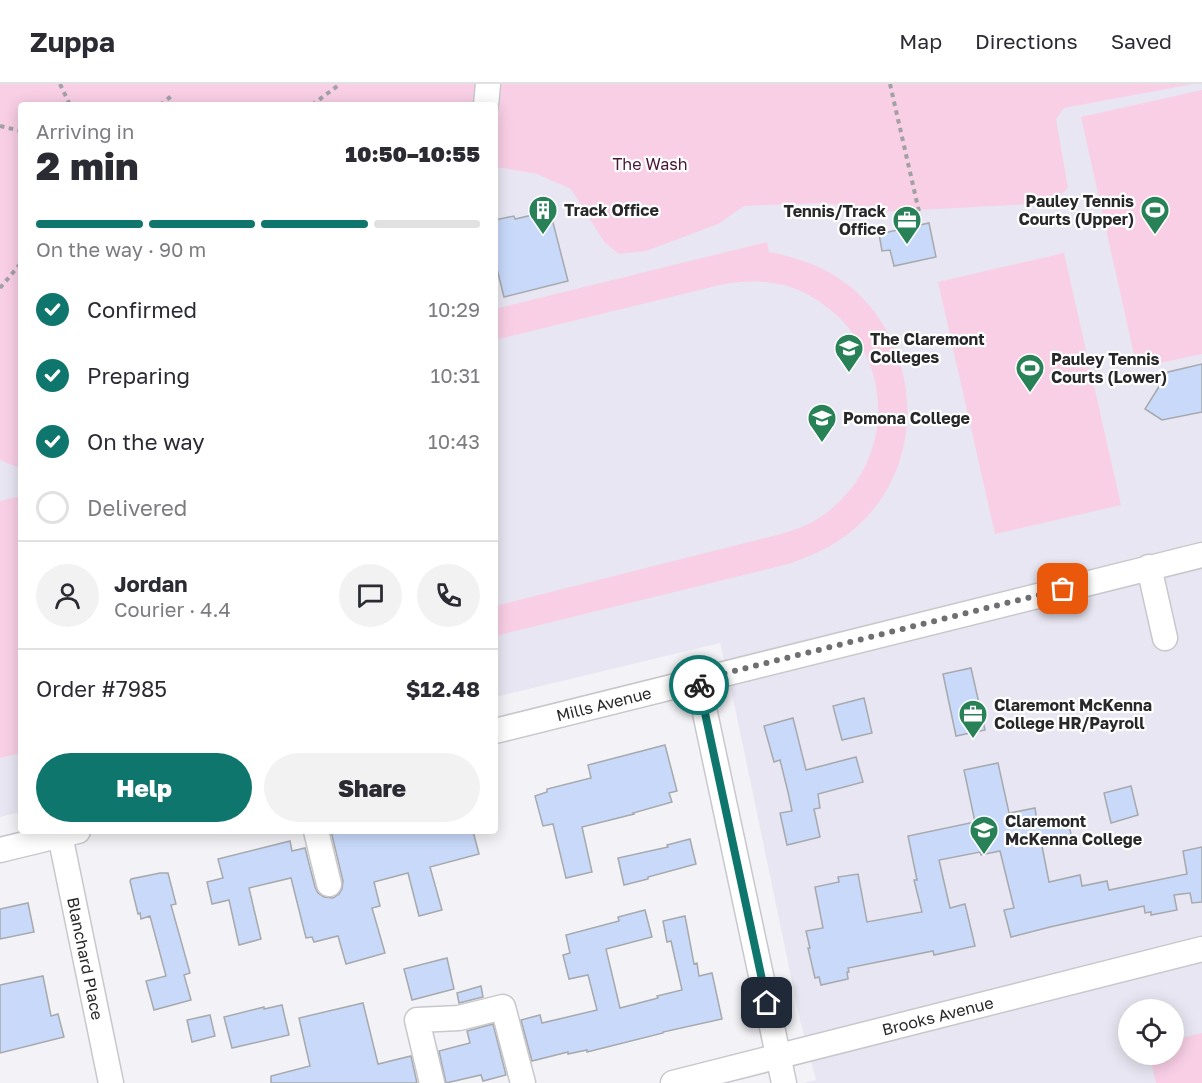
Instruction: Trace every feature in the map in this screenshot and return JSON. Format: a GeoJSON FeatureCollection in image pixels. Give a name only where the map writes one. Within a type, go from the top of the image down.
{"type":"FeatureCollection","features":[{"type":"Feature","properties":{"kind":"street"},"geometry":{"type":"LineString","coordinates":[[486,102],[488,84]]}},
{"type":"Feature","properties":{"kind":"street","name":"Mills Avenue"},"geometry":{"type":"LineString","coordinates":[[498,730],[1202,555]]}},
{"type":"Feature","properties":{"kind":"street"},"geometry":{"type":"LineString","coordinates":[[1149,567],[1165,638]]}},
{"type":"Feature","properties":{"kind":"street"},"geometry":{"type":"LineString","coordinates":[[698,680],[784,1083]]}},
{"type":"Feature","properties":{"kind":"street"},"geometry":{"type":"LineString","coordinates":[[0,850],[65,834]]}},
{"type":"Feature","properties":{"kind":"street","name":"Blanchard Place"},"geometry":{"type":"LineString","coordinates":[[69,834],[111,1083]]}},
{"type":"Feature","properties":{"kind":"street"},"geometry":{"type":"LineString","coordinates":[[317,834],[329,884]]}},
{"type":"Feature","properties":{"kind":"street","name":"Brooks Avenue"},"geometry":{"type":"LineString","coordinates":[[673,1083],[1202,949]]}},
{"type":"Feature","properties":{"kind":"street"},"geometry":{"type":"LineString","coordinates":[[432,1083],[417,1020],[459,1018],[503,1007],[523,1083]]}},
{"type":"Feature","properties":{"kind":"path"},"geometry":{"type":"LineString","coordinates":[[60,84],[69,102]]}},
{"type":"Feature","properties":{"kind":"path"},"geometry":{"type":"LineString","coordinates":[[316,102],[340,84]]}},
{"type":"Feature","properties":{"kind":"path"},"geometry":{"type":"LineString","coordinates":[[890,84],[920,216]]}},
{"type":"Feature","properties":{"kind":"path"},"geometry":{"type":"LineString","coordinates":[[164,102],[174,94]]}},
{"type":"Feature","properties":{"kind":"path"},"geometry":{"type":"LineString","coordinates":[[0,126],[18,130]]}},
{"type":"Feature","properties":{"kind":"path"},"geometry":{"type":"LineString","coordinates":[[0,288],[18,267]]}},
{"type":"Feature","properties":{"kind":"shaded area","name":"The Claremont Colleges"},"geometry":{"type":"Polygon","coordinates":[[[0,84],[1202,84],[1202,1083],[804,1083],[816,1080],[800,1020],[720,643],[498,696],[498,102],[18,102],[18,813],[0,817],[0,84]]]}},
{"type":"Feature","properties":{"kind":"green space","name":"The Wash"},"geometry":{"type":"Polygon","coordinates":[[[0,84],[1193,84],[1064,108],[1056,119],[1068,188],[1052,203],[877,212],[826,203],[744,206],[718,224],[646,251],[619,254],[605,243],[571,189],[537,174],[498,168],[498,102],[18,102],[18,467],[0,460],[0,84]]]}},
{"type":"Feature","properties":{"kind":"green space","name":"Pauley Tennis Courts (Upper)"},"geometry":{"type":"Polygon","coordinates":[[[1202,90],[1202,354],[1137,368],[1081,117],[1202,90]]]}},
{"type":"Feature","properties":{"kind":"green space"},"geometry":{"type":"Polygon","coordinates":[[[767,242],[769,252],[813,265],[852,288],[876,314],[893,343],[903,376],[907,409],[904,443],[894,475],[877,505],[853,530],[814,554],[788,564],[498,635],[498,605],[781,534],[819,518],[844,497],[863,471],[874,443],[878,413],[875,383],[865,354],[848,327],[824,305],[791,287],[764,282],[727,284],[498,339],[498,308],[767,242]]]}},
{"type":"Feature","properties":{"kind":"green space","name":"Pauley Tennis Courts (Lower)"},"geometry":{"type":"Polygon","coordinates":[[[1064,253],[1121,505],[995,534],[938,282],[1064,253]]]}},
{"type":"Feature","properties":{"kind":"green space"},"geometry":{"type":"Polygon","coordinates":[[[18,497],[18,754],[0,758],[0,501],[18,497]]]}},
{"type":"Feature","properties":{"kind":"green space"},"geometry":{"type":"Polygon","coordinates":[[[1202,1033],[1202,1083],[1156,1083],[1152,1065],[1184,1065],[1184,1037],[1202,1033]]]}},
{"type":"Feature","properties":{"kind":"building","name":"Track Office"},"geometry":{"type":"Polygon","coordinates":[[[550,211],[568,281],[504,297],[498,273],[498,219],[514,216],[515,219],[550,211]]]}},
{"type":"Feature","properties":{"kind":"building","name":"Tennis/Track Office"},"geometry":{"type":"Polygon","coordinates":[[[929,223],[936,257],[894,266],[890,250],[882,251],[879,234],[929,223]]]}},
{"type":"Feature","properties":{"kind":"building"},"geometry":{"type":"Polygon","coordinates":[[[1202,364],[1202,412],[1162,420],[1145,409],[1168,372],[1202,364]]]}},
{"type":"Feature","properties":{"kind":"building"},"geometry":{"type":"Polygon","coordinates":[[[971,668],[985,730],[956,736],[943,674],[971,668]]]}},
{"type":"Feature","properties":{"kind":"building"},"geometry":{"type":"Polygon","coordinates":[[[864,698],[872,733],[842,740],[833,706],[864,698]]]}},
{"type":"Feature","properties":{"kind":"building"},"geometry":{"type":"Polygon","coordinates":[[[793,718],[806,770],[856,757],[863,782],[818,794],[820,808],[814,809],[820,837],[787,845],[780,813],[792,811],[780,760],[774,762],[764,726],[793,718]]]}},
{"type":"Feature","properties":{"kind":"building"},"geometry":{"type":"Polygon","coordinates":[[[665,745],[677,791],[669,793],[672,802],[582,827],[592,872],[566,878],[553,824],[543,826],[535,796],[547,792],[547,789],[591,778],[588,765],[665,745]]]}},
{"type":"Feature","properties":{"kind":"building"},"geometry":{"type":"Polygon","coordinates":[[[998,763],[1009,813],[1035,808],[1037,822],[1068,817],[1072,841],[1042,846],[1049,882],[1080,875],[1082,886],[1107,881],[1109,890],[1187,874],[1183,851],[1202,847],[1202,902],[1192,903],[1190,893],[1174,895],[1177,910],[1151,915],[1151,912],[1145,913],[1144,906],[1011,937],[1004,910],[1014,908],[1000,851],[981,855],[980,852],[939,860],[950,908],[965,904],[975,946],[934,955],[933,951],[848,968],[848,979],[821,985],[819,977],[815,978],[806,931],[823,928],[815,887],[839,882],[838,877],[858,874],[867,922],[922,912],[914,880],[917,880],[908,836],[975,822],[964,770],[998,763]]]}},
{"type":"Feature","properties":{"kind":"building"},"geometry":{"type":"Polygon","coordinates":[[[1131,786],[1138,815],[1111,823],[1104,793],[1131,786]]]}},
{"type":"Feature","properties":{"kind":"building"},"geometry":{"type":"Polygon","coordinates":[[[332,834],[474,834],[479,854],[430,867],[442,910],[419,916],[408,873],[374,882],[380,906],[372,908],[385,953],[346,964],[338,936],[314,942],[312,937],[306,938],[291,878],[249,888],[261,939],[239,945],[229,900],[212,904],[207,882],[223,878],[218,859],[290,841],[292,851],[305,848],[318,893],[324,897],[333,898],[342,889],[343,881],[332,834]]]}},
{"type":"Feature","properties":{"kind":"building"},"geometry":{"type":"Polygon","coordinates":[[[690,839],[696,864],[624,885],[618,858],[668,847],[667,845],[690,839]]]}},
{"type":"Feature","properties":{"kind":"building"},"geometry":{"type":"Polygon","coordinates":[[[168,873],[176,904],[171,905],[190,973],[184,975],[191,1000],[154,1010],[146,981],[166,976],[150,916],[141,919],[140,913],[138,914],[130,881],[168,873]]]}},
{"type":"Feature","properties":{"kind":"building"},"geometry":{"type":"Polygon","coordinates":[[[28,903],[34,932],[0,939],[0,909],[28,903]]]}},
{"type":"Feature","properties":{"kind":"building"},"geometry":{"type":"Polygon","coordinates":[[[645,910],[652,937],[606,949],[620,1008],[682,990],[671,941],[667,942],[663,921],[685,916],[694,964],[697,963],[699,976],[712,973],[722,1019],[587,1052],[587,1050],[568,1054],[568,1052],[532,1061],[521,1020],[540,1015],[542,1023],[597,1010],[588,975],[569,979],[563,955],[570,953],[566,935],[619,921],[618,917],[645,910]]]}},
{"type":"Feature","properties":{"kind":"building"},"geometry":{"type":"Polygon","coordinates":[[[447,958],[454,989],[412,1000],[404,969],[447,958]]]}},
{"type":"Feature","properties":{"kind":"building"},"geometry":{"type":"Polygon","coordinates":[[[43,976],[51,1016],[58,1014],[64,1037],[0,1053],[0,985],[43,976]]]}},
{"type":"Feature","properties":{"kind":"building"},"geometry":{"type":"Polygon","coordinates":[[[481,986],[483,997],[459,1003],[457,993],[481,986]]]}},
{"type":"Feature","properties":{"kind":"building"},"geometry":{"type":"Polygon","coordinates":[[[363,1003],[378,1064],[411,1056],[417,1083],[271,1083],[271,1076],[310,1066],[299,1018],[363,1003]]]}},
{"type":"Feature","properties":{"kind":"building"},"geometry":{"type":"Polygon","coordinates":[[[282,1005],[289,1035],[232,1048],[224,1017],[282,1005]]]}},
{"type":"Feature","properties":{"kind":"building"},"geometry":{"type":"Polygon","coordinates":[[[210,1015],[215,1036],[192,1042],[187,1020],[210,1015]]]}},
{"type":"Feature","properties":{"kind":"building"},"geometry":{"type":"Polygon","coordinates":[[[493,1024],[506,1075],[483,1081],[481,1075],[446,1083],[439,1051],[470,1043],[467,1031],[493,1024]]]}},
{"type":"Feature","properties":{"kind":"way so far"},"geometry":{"type":"LineString","coordinates":[[699,685],[698,680],[1063,589]]}},
{"type":"Feature","properties":{"kind":"place","name":"Track Office"},"geometry":{"type":"Point","coordinates":[543,236]}},
{"type":"Feature","properties":{"kind":"place","name":"Pauley Tennis Courts (Upper)"},"geometry":{"type":"Point","coordinates":[1155,236]}},
{"type":"Feature","properties":{"kind":"place","name":"Tennis/Track Office"},"geometry":{"type":"Point","coordinates":[907,246]}},
{"type":"Feature","properties":{"kind":"place","name":"The Claremont Colleges"},"geometry":{"type":"Point","coordinates":[849,374]}},
{"type":"Feature","properties":{"kind":"place","name":"Pauley Tennis Courts (Lower)"},"geometry":{"type":"Point","coordinates":[1030,394]}},
{"type":"Feature","properties":{"kind":"place","name":"Pomona College"},"geometry":{"type":"Point","coordinates":[822,444]}},
{"type":"Feature","properties":{"kind":"place","name":"Claremont McKenna College HR/Payroll"},"geometry":{"type":"Point","coordinates":[973,740]}},
{"type":"Feature","properties":{"kind":"place","name":"Claremont McKenna College"},"geometry":{"type":"Point","coordinates":[984,856]}},
{"type":"Feature","properties":{"kind":"route"},"geometry":{"type":"LineString","coordinates":[[699,685],[767,1003]]}}]}
